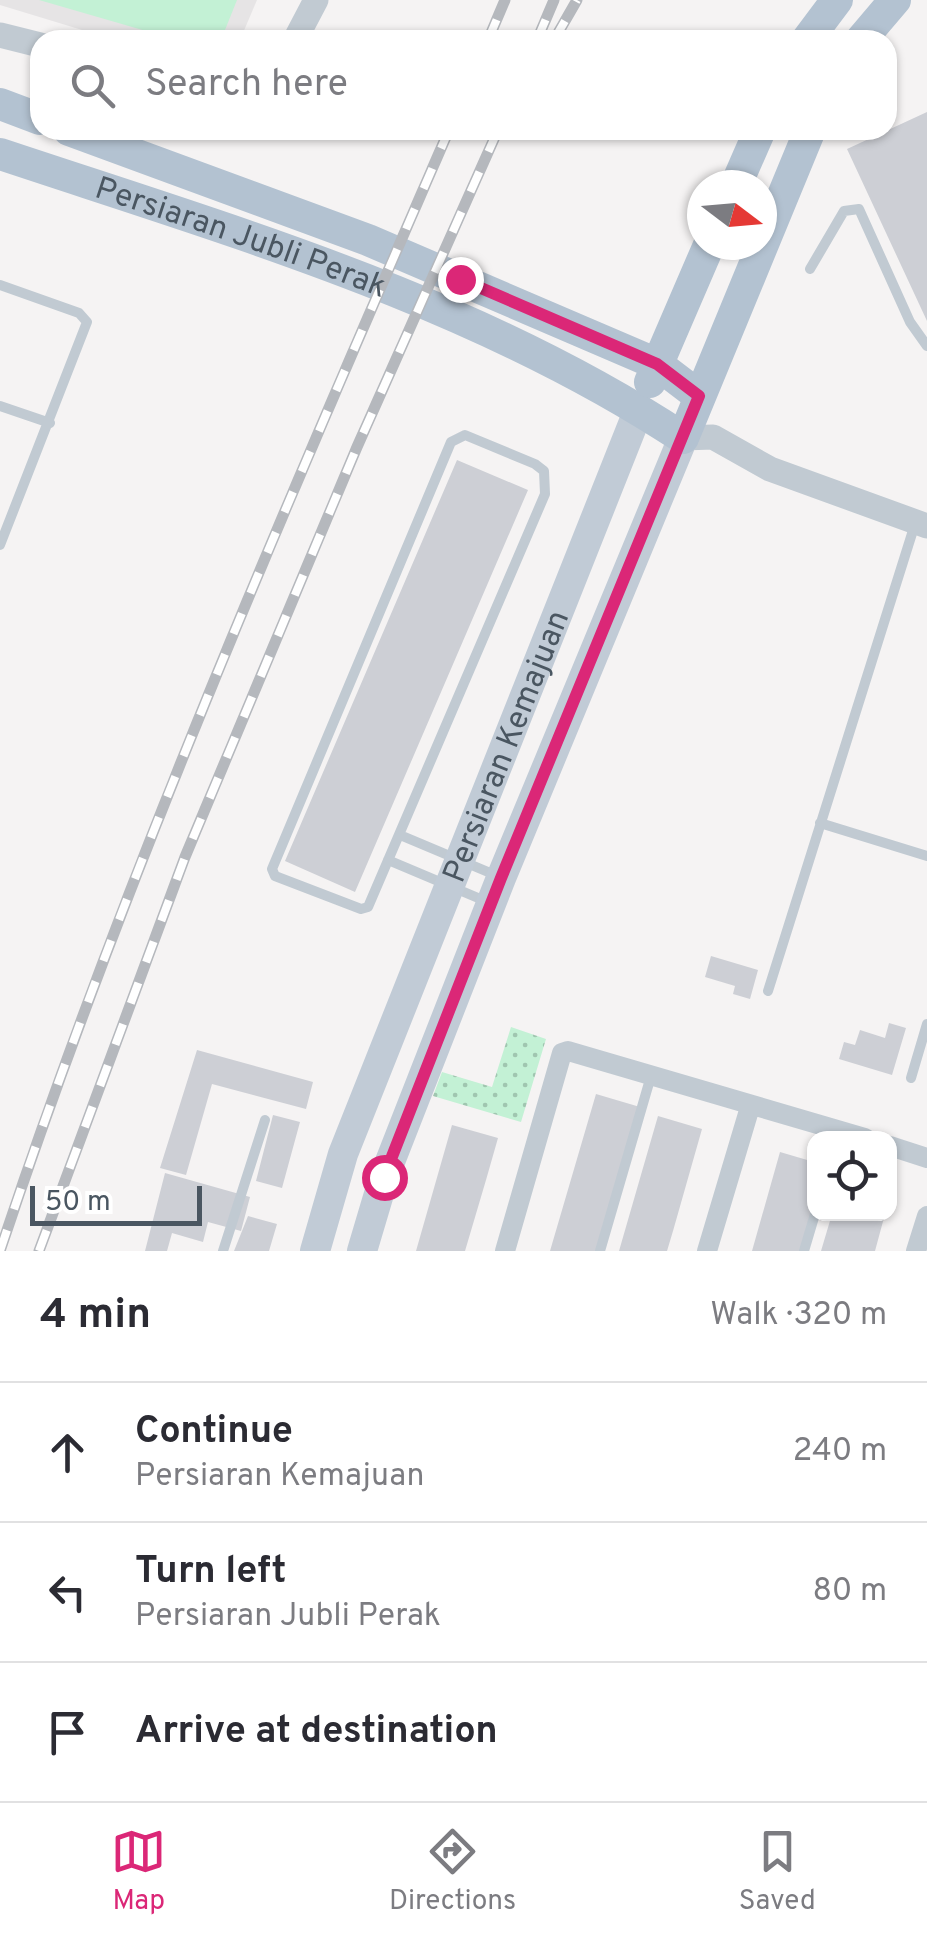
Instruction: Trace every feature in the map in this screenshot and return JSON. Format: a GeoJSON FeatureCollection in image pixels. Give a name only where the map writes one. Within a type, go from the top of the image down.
{"type":"FeatureCollection","features":[{"type":"Feature","properties":{"kind":"main road"},"geometry":{"type":"LineString","coordinates":[[814,30],[837,0]]}},
{"type":"Feature","properties":{"kind":"main road"},"geometry":{"type":"LineString","coordinates":[[870,30],[895,0]]}},
{"type":"Feature","properties":{"kind":"main road"},"geometry":{"type":"LineString","coordinates":[[0,104],[30,115]]}},
{"type":"Feature","properties":{"kind":"main road","name":"Persiaran Jubli Perak"},"geometry":{"type":"LineString","coordinates":[[96,140],[368,240],[460,279],[657,364],[699,396]]}},
{"type":"Feature","properties":{"kind":"main road"},"geometry":{"type":"LineString","coordinates":[[743,170],[756,140]]}},
{"type":"Feature","properties":{"kind":"main road","name":"Persiaran Kemajuan"},"geometry":{"type":"LineString","coordinates":[[362,1251],[384,1177],[496,891],[698,437],[699,396],[806,140]]}},
{"type":"Feature","properties":{"kind":"main road","name":"Persiaran Jubli Perak"},"geometry":{"type":"LineString","coordinates":[[0,154],[354,271],[610,390],[698,437]]}},
{"type":"Feature","properties":{"kind":"main road","name":"Persiaran Kemajuan"},"geometry":{"type":"LineString","coordinates":[[314,1251],[343,1154],[657,364],[703,260]]}},
{"type":"Feature","properties":{"kind":"street"},"geometry":{"type":"LineString","coordinates":[[300,30],[316,0]]}},
{"type":"Feature","properties":{"kind":"street"},"geometry":{"type":"LineString","coordinates":[[0,36],[30,42]]}},
{"type":"Feature","properties":{"kind":"street"},"geometry":{"type":"LineString","coordinates":[[698,437],[770,470],[921,524]]}},
{"type":"Feature","properties":{"kind":"street"},"geometry":{"type":"LineString","coordinates":[[505,1251],[562,1053],[568,1051],[828,1131]]}},
{"type":"Feature","properties":{"kind":"street"},"geometry":{"type":"LineString","coordinates":[[707,1251],[750,1107]]}},
{"type":"Feature","properties":{"kind":"street"},"geometry":{"type":"LineString","coordinates":[[897,1148],[927,1158]]}},
{"type":"Feature","properties":{"kind":"street"},"geometry":{"type":"LineString","coordinates":[[916,1251],[927,1216]]}},
{"type":"Feature","properties":{"kind":"lane"},"geometry":{"type":"LineString","coordinates":[[810,269],[844,210],[859,209],[866,215],[910,322],[927,346]]}},
{"type":"Feature","properties":{"kind":"lane"},"geometry":{"type":"LineString","coordinates":[[0,285],[80,313],[87,322],[0,545]]}},
{"type":"Feature","properties":{"kind":"lane"},"geometry":{"type":"LineString","coordinates":[[0,406],[50,423]]}},
{"type":"Feature","properties":{"kind":"lane"},"geometry":{"type":"LineString","coordinates":[[473,436],[536,464],[547,482],[388,860],[368,907],[361,909],[272,874],[451,442],[473,436]]}},
{"type":"Feature","properties":{"kind":"lane"},"geometry":{"type":"LineString","coordinates":[[768,991],[921,524]]}},
{"type":"Feature","properties":{"kind":"lane"},"geometry":{"type":"LineString","coordinates":[[820,823],[927,856]]}},
{"type":"Feature","properties":{"kind":"lane"},"geometry":{"type":"LineString","coordinates":[[400,835],[454,873],[496,891]]}},
{"type":"Feature","properties":{"kind":"lane"},"geometry":{"type":"LineString","coordinates":[[388,860],[454,873],[496,891]]}},
{"type":"Feature","properties":{"kind":"lane"},"geometry":{"type":"LineString","coordinates":[[911,1078],[927,1024]]}},
{"type":"Feature","properties":{"kind":"lane"},"geometry":{"type":"LineString","coordinates":[[600,1251],[651,1076]]}},
{"type":"Feature","properties":{"kind":"lane"},"geometry":{"type":"LineString","coordinates":[[223,1251],[265,1120]]}},
{"type":"Feature","properties":{"kind":"lane"},"geometry":{"type":"LineString","coordinates":[[804,1251],[813,1221]]}},
{"type":"Feature","properties":{"kind":"shaded area"},"geometry":{"type":"Polygon","coordinates":[[[0,0],[257,0],[244,30],[82,30],[0,5],[0,0]]]}},
{"type":"Feature","properties":{"kind":"green space"},"geometry":{"type":"Polygon","coordinates":[[[39,0],[237,0],[225,30],[142,30],[39,0]]]}},
{"type":"Feature","properties":{"kind":"green space"},"geometry":{"type":"Polygon","coordinates":[[[511,1027],[546,1039],[521,1122],[433,1096],[442,1072],[492,1087],[511,1027]]]}},
{"type":"Feature","properties":{"kind":"building"},"geometry":{"type":"Polygon","coordinates":[[[927,112],[927,321],[847,149],[866,140],[897,140],[897,126],[927,112]]]}},
{"type":"Feature","properties":{"kind":"building"},"geometry":{"type":"Polygon","coordinates":[[[457,460],[528,490],[355,892],[285,861],[457,460]]]}},
{"type":"Feature","properties":{"kind":"building"},"geometry":{"type":"Polygon","coordinates":[[[711,956],[758,970],[750,999],[733,994],[735,986],[705,977],[711,956]]]}},
{"type":"Feature","properties":{"kind":"building"},"geometry":{"type":"Polygon","coordinates":[[[889,1023],[906,1028],[892,1075],[839,1059],[844,1042],[855,1045],[860,1030],[885,1038],[889,1023]]]}},
{"type":"Feature","properties":{"kind":"building"},"geometry":{"type":"Polygon","coordinates":[[[197,1050],[313,1082],[306,1109],[212,1084],[186,1175],[160,1168],[197,1050]]]}},
{"type":"Feature","properties":{"kind":"building"},"geometry":{"type":"Polygon","coordinates":[[[596,1094],[640,1107],[599,1251],[550,1251],[596,1094]]]}},
{"type":"Feature","properties":{"kind":"building"},"geometry":{"type":"Polygon","coordinates":[[[273,1115],[300,1122],[282,1188],[256,1181],[273,1115]]]}},
{"type":"Feature","properties":{"kind":"building"},"geometry":{"type":"Polygon","coordinates":[[[658,1116],[702,1129],[673,1231],[667,1251],[619,1251],[658,1116]]]}},
{"type":"Feature","properties":{"kind":"building"},"geometry":{"type":"Polygon","coordinates":[[[452,1125],[498,1138],[465,1251],[416,1251],[452,1125]]]}},
{"type":"Feature","properties":{"kind":"building"},"geometry":{"type":"Polygon","coordinates":[[[780,1152],[807,1160],[807,1221],[812,1221],[804,1251],[752,1251],[780,1152]]]}},
{"type":"Feature","properties":{"kind":"building"},"geometry":{"type":"Polygon","coordinates":[[[165,1173],[250,1197],[241,1231],[208,1222],[203,1242],[172,1233],[167,1251],[145,1251],[165,1173]]]}},
{"type":"Feature","properties":{"kind":"building"},"geometry":{"type":"Polygon","coordinates":[[[248,1216],[277,1224],[269,1251],[234,1251],[248,1216]]]}},
{"type":"Feature","properties":{"kind":"building"},"geometry":{"type":"Polygon","coordinates":[[[830,1221],[883,1221],[875,1251],[821,1251],[830,1221]]]}},
{"type":"Feature","properties":{"kind":"railway"},"geometry":{"type":"LineString","coordinates":[[492,30],[505,0]]}},
{"type":"Feature","properties":{"kind":"railway"},"geometry":{"type":"LineString","coordinates":[[541,30],[554,0]]}},
{"type":"Feature","properties":{"kind":"railway"},"geometry":{"type":"LineString","coordinates":[[560,30],[577,0]]}},
{"type":"Feature","properties":{"kind":"railway"},"geometry":{"type":"LineString","coordinates":[[0,1251],[101,967],[212,686],[445,140]]}},
{"type":"Feature","properties":{"kind":"railway"},"geometry":{"type":"LineString","coordinates":[[39,1251],[185,857],[357,447],[494,140]]}},
{"type":"Feature","properties":{"kind":"route"},"geometry":{"type":"LineString","coordinates":[[384,1177],[501,878],[699,396],[657,364],[460,279]]}}]}
